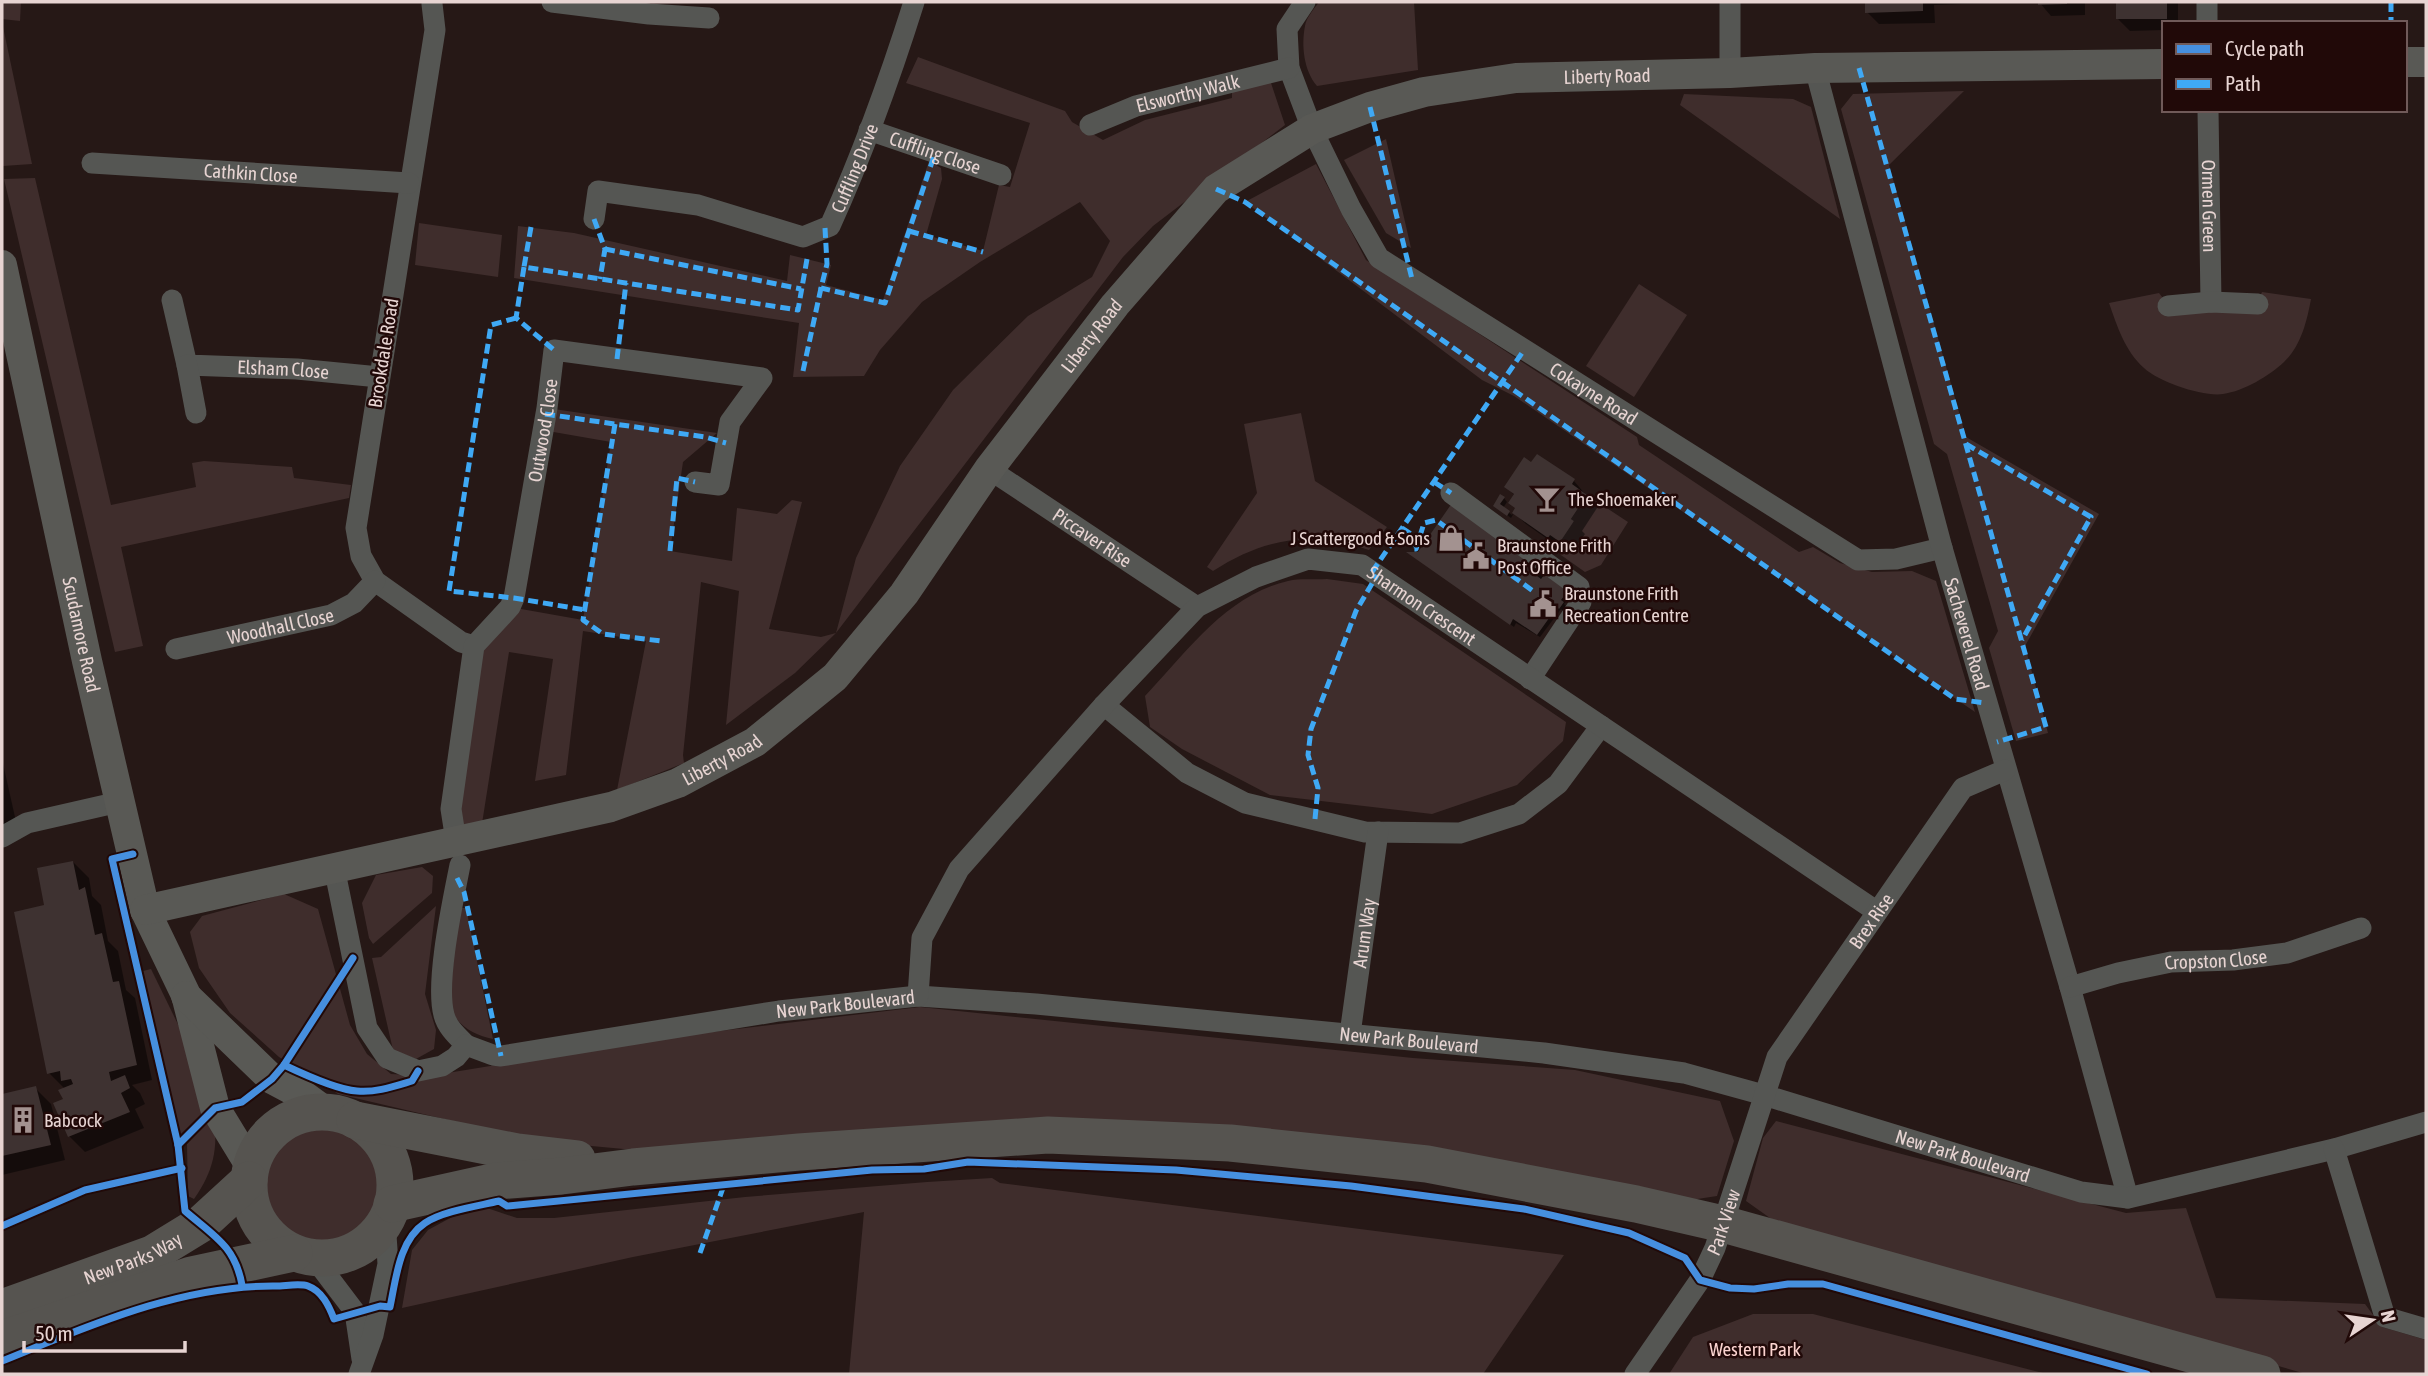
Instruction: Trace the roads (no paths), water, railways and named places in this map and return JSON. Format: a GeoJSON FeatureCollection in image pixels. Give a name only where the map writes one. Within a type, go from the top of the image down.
{"type":"FeatureCollection","features":[{"type":"Feature","properties":{"kind":"highway"},"geometry":{"type":"LineString","coordinates":[[340,1116],[370,1131],[383,1146],[392,1164],[395,1184],[389,1212],[373,1238],[355,1250],[335,1257],[304,1256],[274,1241],[260,1224],[251,1203],[250,1173],[258,1148],[271,1132],[306,1114],[340,1116],[517,1152],[633,1167]]}},
{"type":"Feature","properties":{"kind":"highway"},"geometry":{"type":"LineString","coordinates":[[389,1212],[496,1181],[799,1152],[1048,1135],[1230,1143],[1427,1164],[1636,1204],[1723,1224],[2262,1374]]}},
{"type":"Feature","properties":{"kind":"highway","name":"New Parks Way"},"geometry":{"type":"LineString","coordinates":[[2,1308],[152,1254],[201,1224],[250,1173]]}},
{"type":"Feature","properties":{"kind":"highway","name":"New Parks Way"},"geometry":{"type":"LineString","coordinates":[[2,1339],[179,1279],[304,1256]]}},
{"type":"Feature","properties":{"kind":"street","name":"Brookdale Road"},"geometry":{"type":"LineString","coordinates":[[374,581],[361,556],[356,528],[435,30],[433,2]]}},
{"type":"Feature","properties":{"kind":"street"},"geometry":{"type":"LineString","coordinates":[[552,2],[649,14],[709,18]]}},
{"type":"Feature","properties":{"kind":"street","name":"Cuffling Drive"},"geometry":{"type":"LineString","coordinates":[[594,219],[598,191],[698,205],[803,237],[830,226],[894,64],[914,2]]}},
{"type":"Feature","properties":{"kind":"street","name":"Cokayne Road"},"geometry":{"type":"LineString","coordinates":[[1304,2],[1287,29],[1289,68],[1312,129],[1351,209],[1379,258],[1858,560],[1896,559],[1942,548]]}},
{"type":"Feature","properties":{"kind":"street"},"geometry":{"type":"LineString","coordinates":[[1730,2],[1730,73]]}},
{"type":"Feature","properties":{"kind":"street"},"geometry":{"type":"LineString","coordinates":[[2207,2],[2207,21]]}},
{"type":"Feature","properties":{"kind":"street"},"geometry":{"type":"LineString","coordinates":[[2407,62],[2426,62]]}},
{"type":"Feature","properties":{"kind":"street","name":"Liberty Road"},"geometry":{"type":"LineString","coordinates":[[145,910],[334,867],[458,853],[611,807],[678,783],[755,742],[835,677],[860,650],[904,594],[989,469],[1115,305],[1216,189],[1312,129],[1370,107],[1424,92],[1469,83],[1516,78],[1730,73],[1815,68],[2162,64]]}},
{"type":"Feature","properties":{"kind":"street","name":"Elsworthy Walk"},"geometry":{"type":"LineString","coordinates":[[1090,125],[1136,106],[1289,68]]}},
{"type":"Feature","properties":{"kind":"street","name":"Sacheverel Road"},"geometry":{"type":"LineString","coordinates":[[1815,68],[1942,548],[2070,987],[2128,1198]]}},
{"type":"Feature","properties":{"kind":"street","name":"Ormen Green"},"geometry":{"type":"LineString","coordinates":[[2208,112],[2211,302]]}},
{"type":"Feature","properties":{"kind":"street","name":"Cuffling Close"},"geometry":{"type":"LineString","coordinates":[[869,130],[1001,175]]}},
{"type":"Feature","properties":{"kind":"street","name":"Cathkin Close"},"geometry":{"type":"LineString","coordinates":[[92,163],[409,183]]}},
{"type":"Feature","properties":{"kind":"street","name":"Scudamore Road"},"geometry":{"type":"LineString","coordinates":[[2,265],[145,910],[186,995],[215,1108],[250,1173]]}},
{"type":"Feature","properties":{"kind":"street"},"geometry":{"type":"LineString","coordinates":[[172,300],[196,413]]}},
{"type":"Feature","properties":{"kind":"street"},"geometry":{"type":"LineString","coordinates":[[2168,306],[2211,302],[2258,304]]}},
{"type":"Feature","properties":{"kind":"street","name":"Outwood Close"},"geometry":{"type":"LineString","coordinates":[[474,646],[510,607],[514,598],[547,408],[554,350],[762,378],[730,422],[719,485],[695,482]]}},
{"type":"Feature","properties":{"kind":"street","name":"Elsham Close"},"geometry":{"type":"LineString","coordinates":[[187,365],[297,369],[379,377]]}},
{"type":"Feature","properties":{"kind":"street","name":"Piccaver Rise"},"geometry":{"type":"LineString","coordinates":[[989,469],[1197,607]]}},
{"type":"Feature","properties":{"kind":"street"},"geometry":{"type":"LineString","coordinates":[[1451,493],[1579,587],[1581,603],[1530,679]]}},
{"type":"Feature","properties":{"kind":"street","name":"Sharmon Crescent"},"geometry":{"type":"LineString","coordinates":[[918,996],[922,938],[959,869],[1104,705],[1197,607],[1256,577],[1308,559],[1362,565],[1876,911]]}},
{"type":"Feature","properties":{"kind":"street"},"geometry":{"type":"LineString","coordinates":[[334,867],[367,1028],[387,1058],[418,1071],[442,1066],[466,1045],[453,1032],[444,1017],[440,991],[458,853],[451,809],[474,646],[461,642],[374,581]]}},
{"type":"Feature","properties":{"kind":"street","name":"Woodhall Close"},"geometry":{"type":"LineString","coordinates":[[176,649],[331,615],[354,603],[374,581]]}},
{"type":"Feature","properties":{"kind":"street"},"geometry":{"type":"LineString","coordinates":[[1104,705],[1187,773],[1245,803],[1365,832],[1460,833],[1519,814],[1558,784],[1601,726]]}},
{"type":"Feature","properties":{"kind":"street","name":"Brex Rise"},"geometry":{"type":"LineString","coordinates":[[1764,1095],[1777,1057],[1963,788],[2005,770]]}},
{"type":"Feature","properties":{"kind":"street"},"geometry":{"type":"LineString","coordinates":[[2,837],[27,823],[119,802]]}},
{"type":"Feature","properties":{"kind":"street","name":"Arum Way"},"geometry":{"type":"LineString","coordinates":[[1350,1034],[1378,832]]}},
{"type":"Feature","properties":{"kind":"street","name":"Cropston Close"},"geometry":{"type":"LineString","coordinates":[[2070,987],[2171,962],[2233,960],[2287,953],[2361,928]]}},
{"type":"Feature","properties":{"kind":"street","name":"Scudamore Road"},"geometry":{"type":"LineString","coordinates":[[186,995],[272,1079],[340,1116]]}},
{"type":"Feature","properties":{"kind":"street","name":"New Park Boulevard"},"geometry":{"type":"LineString","coordinates":[[466,1045],[501,1056],[779,1011],[918,996],[1036,1004],[1544,1053],[1684,1073],[2081,1192],[2128,1198],[2334,1149],[2426,1122]]}},
{"type":"Feature","properties":{"kind":"street","name":"Park View"},"geometry":{"type":"LineString","coordinates":[[1635,1374],[1700,1280],[1715,1248],[1764,1095]]}},
{"type":"Feature","properties":{"kind":"street"},"geometry":{"type":"LineString","coordinates":[[2334,1149],[2385,1317],[2426,1329]]}},
{"type":"Feature","properties":{"kind":"street"},"geometry":{"type":"LineString","coordinates":[[360,1368],[373,1335],[388,1264],[389,1212]]}},
{"type":"Feature","properties":{"kind":"street"},"geometry":{"type":"LineString","coordinates":[[304,1256],[355,1312],[360,1368]]}},
{"type":"Feature","properties":{"kind":"place","name":"The Shoemaker"},"geometry":{"type":"Point","coordinates":[1547,499]}},
{"type":"Feature","properties":{"kind":"place","name":"J Scattergood & Sons"},"geometry":{"type":"Point","coordinates":[1451,538]}},
{"type":"Feature","properties":{"kind":"place","name":"Braunstone Frith Post Office"},"geometry":{"type":"Point","coordinates":[1476,556]}},
{"type":"Feature","properties":{"kind":"place","name":"Braunstone Frith Recreation Centre"},"geometry":{"type":"Point","coordinates":[1543,604]}},
{"type":"Feature","properties":{"kind":"place","name":"Babcock"},"geometry":{"type":"Point","coordinates":[23,1120]}},
{"type":"Feature","properties":{"kind":"park label","name":"Western Park"},"geometry":{"type":"Point","coordinates":[1755,1349]}}]}
